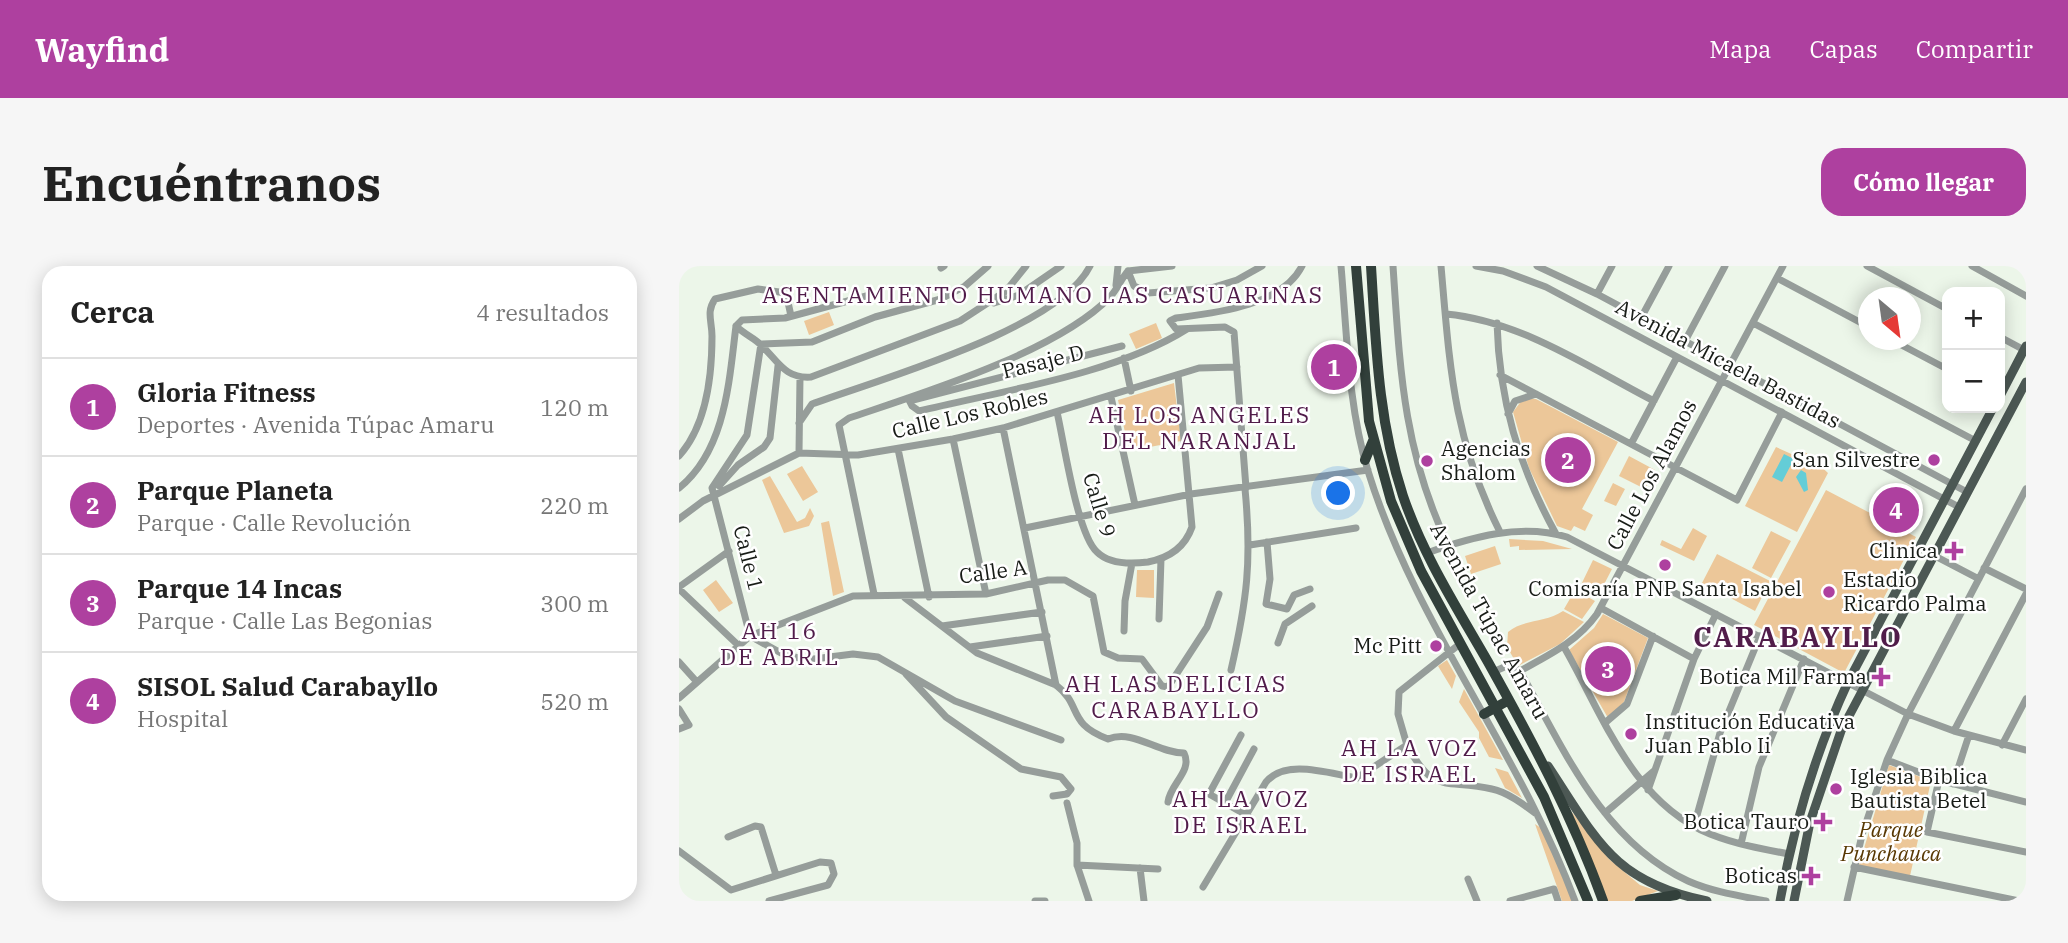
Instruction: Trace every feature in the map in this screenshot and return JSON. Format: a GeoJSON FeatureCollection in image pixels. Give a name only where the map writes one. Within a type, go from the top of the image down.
{"type":"FeatureCollection","features":[{"type":"Feature","properties":{"kind":"highway","name":"Avenida Túpac Amaru"},"geometry":{"type":"LineString","coordinates":[[1357,266],[1365,393],[1373,441],[1403,547],[1496,707],[1543,797],[1588,901]]}},
{"type":"Feature","properties":{"kind":"highway","name":"Avenida Túpac Amaru"},"geometry":{"type":"LineString","coordinates":[[1371,266],[1384,423],[1404,498],[1427,553],[1510,700],[1565,807],[1603,901]]}},
{"type":"Feature","properties":{"kind":"highway"},"geometry":{"type":"LineString","coordinates":[[1366,465],[1373,441]]}},
{"type":"Feature","properties":{"kind":"highway"},"geometry":{"type":"LineString","coordinates":[[1484,715],[1510,700]]}},
{"type":"Feature","properties":{"kind":"highway"},"geometry":{"type":"LineString","coordinates":[[1640,901],[1676,895]]}},
{"type":"Feature","properties":{"kind":"main road"},"geometry":{"type":"LineString","coordinates":[[2005,387],[2025,349]]}},
{"type":"Feature","properties":{"kind":"main road"},"geometry":{"type":"LineString","coordinates":[[1794,901],[1821,786],[1862,689],[2026,382]]}},
{"type":"Feature","properties":{"kind":"main road"},"geometry":{"type":"LineString","coordinates":[[1780,901],[1809,774],[1848,681],[1990,413]]}},
{"type":"Feature","properties":{"kind":"main road"},"geometry":{"type":"LineString","coordinates":[[1535,747],[1591,831],[1614,858],[1641,880],[1676,895],[1707,901]]}},
{"type":"Feature","properties":{"kind":"street"},"geometry":{"type":"LineString","coordinates":[[736,326],[747,338],[761,344],[812,342],[875,317],[941,299],[965,286],[988,266]]}},
{"type":"Feature","properties":{"kind":"street"},"geometry":{"type":"LineString","coordinates":[[761,344],[778,366],[800,377],[811,377],[960,321],[990,304],[1018,279],[1026,266]]}},
{"type":"Feature","properties":{"kind":"street"},"geometry":{"type":"LineString","coordinates":[[990,304],[1019,295],[1061,266]]}},
{"type":"Feature","properties":{"kind":"street"},"geometry":{"type":"LineString","coordinates":[[799,423],[812,404],[957,351],[1039,316],[1077,287],[1090,266]]}},
{"type":"Feature","properties":{"kind":"street"},"geometry":{"type":"LineString","coordinates":[[1115,289],[1118,266]]}},
{"type":"Feature","properties":{"kind":"street"},"geometry":{"type":"LineString","coordinates":[[909,400],[1049,340],[1111,296],[1128,271],[1172,266]]}},
{"type":"Feature","properties":{"kind":"street"},"geometry":{"type":"LineString","coordinates":[[1128,271],[1134,286],[1148,293],[1225,285],[1262,266]]}},
{"type":"Feature","properties":{"kind":"street"},"geometry":{"type":"LineString","coordinates":[[1231,670],[1247,600],[1250,545],[1234,332],[1225,327],[1173,328],[1170,321],[1220,313],[1273,293],[1288,285],[1302,266]]}},
{"type":"Feature","properties":{"kind":"street"},"geometry":{"type":"LineString","coordinates":[[1341,267],[1357,266]]}},
{"type":"Feature","properties":{"kind":"street","name":"Avenida Túpac Amaru"},"geometry":{"type":"LineString","coordinates":[[1393,266],[1406,419],[1419,474],[1448,545]]}},
{"type":"Feature","properties":{"kind":"street"},"geometry":{"type":"LineString","coordinates":[[1441,266],[1452,391],[1459,428],[1483,499],[1500,532]]}},
{"type":"Feature","properties":{"kind":"street","name":"Avenida Micaela Bastidas"},"geometry":{"type":"LineString","coordinates":[[1476,266],[1503,271],[1546,288],[1959,506]]}},
{"type":"Feature","properties":{"kind":"street","name":"Avenida Micaela Bastidas"},"geometry":{"type":"LineString","coordinates":[[1537,266],[1555,269],[1641,318],[1967,492]]}},
{"type":"Feature","properties":{"kind":"street"},"geometry":{"type":"LineString","coordinates":[[1597,293],[1612,266]]}},
{"type":"Feature","properties":{"kind":"street"},"geometry":{"type":"LineString","coordinates":[[1641,318],[1669,266]]}},
{"type":"Feature","properties":{"kind":"street"},"geometry":{"type":"LineString","coordinates":[[1685,341],[1725,266]]}},
{"type":"Feature","properties":{"kind":"street","name":"Calle Los Alamos"},"geometry":{"type":"LineString","coordinates":[[1520,671],[1565,647],[1584,630],[1601,608],[1783,266]]}},
{"type":"Feature","properties":{"kind":"street"},"geometry":{"type":"LineString","coordinates":[[1867,266],[1942,306]]}},
{"type":"Feature","properties":{"kind":"street"},"geometry":{"type":"LineString","coordinates":[[1972,266],[2026,296]]}},
{"type":"Feature","properties":{"kind":"street","name":"Avenida Túpac Amaru"},"geometry":{"type":"LineString","coordinates":[[1341,267],[1353,396],[1366,465],[1450,651],[1539,816],[1575,901]]}},
{"type":"Feature","properties":{"kind":"street"},"geometry":{"type":"LineString","coordinates":[[1777,278],[1858,322]]}},
{"type":"Feature","properties":{"kind":"street"},"geometry":{"type":"LineString","coordinates":[[679,456],[696,430],[708,388],[712,332],[709,307],[715,299],[758,289],[786,293],[791,316]]}},
{"type":"Feature","properties":{"kind":"street"},"geometry":{"type":"LineString","coordinates":[[679,488],[710,448],[725,407],[736,326],[742,320],[750,318],[791,316],[870,295]]}},
{"type":"Feature","properties":{"kind":"street"},"geometry":{"type":"LineString","coordinates":[[1445,314],[1497,323],[1654,401]]}},
{"type":"Feature","properties":{"kind":"street"},"geometry":{"type":"LineString","coordinates":[[1497,323],[1500,375],[1507,416],[1524,471],[1556,534]]}},
{"type":"Feature","properties":{"kind":"street"},"geometry":{"type":"LineString","coordinates":[[1753,323],[1976,440]]}},
{"type":"Feature","properties":{"kind":"street","name":"Pasaje D"},"geometry":{"type":"LineString","coordinates":[[909,400],[919,411],[1125,358],[1187,329]]}},
{"type":"Feature","properties":{"kind":"street"},"geometry":{"type":"LineString","coordinates":[[2005,339],[2025,349]]}},
{"type":"Feature","properties":{"kind":"street"},"geometry":{"type":"LineString","coordinates":[[714,492],[747,435],[755,399],[761,344]]}},
{"type":"Feature","properties":{"kind":"street"},"geometry":{"type":"LineString","coordinates":[[874,594],[839,425],[849,418],[889,405],[1122,346]]}},
{"type":"Feature","properties":{"kind":"street"},"geometry":{"type":"LineString","coordinates":[[1911,350],[1942,366]]}},
{"type":"Feature","properties":{"kind":"street"},"geometry":{"type":"LineString","coordinates":[[1632,444],[1677,357]]}},
{"type":"Feature","properties":{"kind":"street"},"geometry":{"type":"LineString","coordinates":[[1125,358],[1131,391]]}},
{"type":"Feature","properties":{"kind":"street"},"geometry":{"type":"LineString","coordinates":[[714,492],[738,465],[764,447],[771,438],[778,366]]}},
{"type":"Feature","properties":{"kind":"street","name":"Calle Los Robles"},"geometry":{"type":"LineString","coordinates":[[799,453],[845,456],[953,439],[1003,428],[1208,366],[1237,367]]}},
{"type":"Feature","properties":{"kind":"street"},"geometry":{"type":"LineString","coordinates":[[1159,619],[1161,559],[1177,550],[1189,535],[1193,513],[1178,375]]}},
{"type":"Feature","properties":{"kind":"street"},"geometry":{"type":"LineString","coordinates":[[1500,375],[1737,500],[1782,412]]}},
{"type":"Feature","properties":{"kind":"street"},"geometry":{"type":"LineString","coordinates":[[679,519],[714,492],[799,453],[800,377]]}},
{"type":"Feature","properties":{"kind":"street"},"geometry":{"type":"LineString","coordinates":[[1507,416],[1515,401],[1537,394]]}},
{"type":"Feature","properties":{"kind":"street"},"geometry":{"type":"LineString","coordinates":[[1111,397],[1135,505]]}},
{"type":"Feature","properties":{"kind":"street","name":"Calle 9"},"geometry":{"type":"LineString","coordinates":[[1057,412],[1086,536],[1095,551],[1110,560],[1132,564],[1161,559]]}},
{"type":"Feature","properties":{"kind":"street"},"geometry":{"type":"LineString","coordinates":[[1003,428],[1056,685]]}},
{"type":"Feature","properties":{"kind":"street"},"geometry":{"type":"LineString","coordinates":[[953,439],[986,594]]}},
{"type":"Feature","properties":{"kind":"street"},"geometry":{"type":"LineString","coordinates":[[898,449],[929,597]]}},
{"type":"Feature","properties":{"kind":"street"},"geometry":{"type":"LineString","coordinates":[[1025,528],[1191,494],[1245,489],[1366,465]]}},
{"type":"Feature","properties":{"kind":"street"},"geometry":{"type":"LineString","coordinates":[[1847,901],[1869,809],[1887,760],[1908,713],[2026,489]]}},
{"type":"Feature","properties":{"kind":"street","name":"Calle 1"},"geometry":{"type":"LineString","coordinates":[[714,492],[750,636]]}},
{"type":"Feature","properties":{"kind":"street"},"geometry":{"type":"LineString","coordinates":[[1250,545],[1356,528]]}},
{"type":"Feature","properties":{"kind":"street"},"geometry":{"type":"LineString","coordinates":[[1427,553],[1500,532],[1556,534],[1623,565],[1908,713],[1969,736],[2026,750]]}},
{"type":"Feature","properties":{"kind":"street"},"geometry":{"type":"LineString","coordinates":[[1267,542],[1270,579],[1266,604],[1287,609],[1294,595],[1310,589]]}},
{"type":"Feature","properties":{"kind":"street"},"geometry":{"type":"LineString","coordinates":[[729,551],[679,588],[738,645]]}},
{"type":"Feature","properties":{"kind":"street"},"geometry":{"type":"LineString","coordinates":[[1933,555],[1979,579]]}},
{"type":"Feature","properties":{"kind":"street"},"geometry":{"type":"LineString","coordinates":[[1124,631],[1125,601],[1132,564]]}},
{"type":"Feature","properties":{"kind":"street"},"geometry":{"type":"LineString","coordinates":[[1954,731],[2026,592],[1985,568]]}},
{"type":"Feature","properties":{"kind":"street","name":"Calle A"},"geometry":{"type":"LineString","coordinates":[[679,698],[750,636],[853,596],[874,594],[929,597],[986,594],[1048,580],[1065,580],[1088,591],[1093,596],[1104,652],[1118,658],[1142,659],[1164,688],[1171,685],[1177,669],[1207,627],[1219,594]]}},
{"type":"Feature","properties":{"kind":"street"},"geometry":{"type":"LineString","coordinates":[[905,597],[970,647],[1056,685],[1064,692],[1087,731],[1108,739],[1121,735],[1130,736],[1156,748],[1184,753],[1187,760],[1185,770],[1169,791],[1168,802]]}},
{"type":"Feature","properties":{"kind":"street"},"geometry":{"type":"LineString","coordinates":[[1278,643],[1285,624],[1313,606]]}},
{"type":"Feature","properties":{"kind":"street"},"geometry":{"type":"LineString","coordinates":[[1601,608],[1694,659]]}},
{"type":"Feature","properties":{"kind":"street"},"geometry":{"type":"LineString","coordinates":[[942,626],[1042,612]]}},
{"type":"Feature","properties":{"kind":"street"},"geometry":{"type":"LineString","coordinates":[[1649,790],[1694,659],[1716,614]]}},
{"type":"Feature","properties":{"kind":"street"},"geometry":{"type":"LineString","coordinates":[[750,636],[781,653],[806,660],[853,654],[878,657],[955,701],[1061,740]]}},
{"type":"Feature","properties":{"kind":"street"},"geometry":{"type":"LineString","coordinates":[[970,647],[1047,636]]}},
{"type":"Feature","properties":{"kind":"street"},"geometry":{"type":"LineString","coordinates":[[1606,723],[1627,704],[1653,636]]}},
{"type":"Feature","properties":{"kind":"street"},"geometry":{"type":"LineString","coordinates":[[1694,826],[1720,733],[1760,636]]}},
{"type":"Feature","properties":{"kind":"street"},"geometry":{"type":"LineString","coordinates":[[1461,643],[1399,692],[1398,714],[1407,745],[1419,769],[1428,777],[1455,785],[1497,790],[1539,816]]}},
{"type":"Feature","properties":{"kind":"street"},"geometry":{"type":"LineString","coordinates":[[1565,647],[1606,723],[1641,782],[1649,790],[1694,826],[1741,844],[1789,854]]}},
{"type":"Feature","properties":{"kind":"street"},"geometry":{"type":"LineString","coordinates":[[1741,844],[1759,767],[1804,659]]}},
{"type":"Feature","properties":{"kind":"street"},"geometry":{"type":"LineString","coordinates":[[679,662],[696,681]]}},
{"type":"Feature","properties":{"kind":"street"},"geometry":{"type":"LineString","coordinates":[[1493,672],[1509,665],[1520,671],[1579,774],[1605,813],[1634,845],[1675,874],[1704,887],[1766,901]]}},
{"type":"Feature","properties":{"kind":"street"},"geometry":{"type":"LineString","coordinates":[[900,668],[946,717],[1021,769],[1061,777],[1071,789],[1067,794],[1053,796]]}},
{"type":"Feature","properties":{"kind":"street"},"geometry":{"type":"LineString","coordinates":[[2002,744],[2026,699]]}},
{"type":"Feature","properties":{"kind":"street"},"geometry":{"type":"LineString","coordinates":[[679,729],[689,725],[680,710]]}},
{"type":"Feature","properties":{"kind":"street"},"geometry":{"type":"LineString","coordinates":[[1241,735],[1209,794],[1248,816]]}},
{"type":"Feature","properties":{"kind":"street"},"geometry":{"type":"LineString","coordinates":[[1953,784],[1969,736]]}},
{"type":"Feature","properties":{"kind":"street"},"geometry":{"type":"LineString","coordinates":[[1203,887],[1266,782],[1276,772],[1306,770],[1357,778],[1407,745]]}},
{"type":"Feature","properties":{"kind":"street"},"geometry":{"type":"LineString","coordinates":[[1225,803],[1254,749]]}},
{"type":"Feature","properties":{"kind":"street"},"geometry":{"type":"LineString","coordinates":[[1887,760],[1938,780],[2026,802]]}},
{"type":"Feature","properties":{"kind":"street"},"geometry":{"type":"LineString","coordinates":[[1605,813],[1655,771]]}},
{"type":"Feature","properties":{"kind":"street"},"geometry":{"type":"LineString","coordinates":[[1938,780],[1927,832],[2026,852]]}},
{"type":"Feature","properties":{"kind":"street"},"geometry":{"type":"LineString","coordinates":[[1067,803],[1077,843],[1077,864],[1089,901]]}},
{"type":"Feature","properties":{"kind":"street"},"geometry":{"type":"LineString","coordinates":[[728,837],[755,826],[761,827],[776,875]]}},
{"type":"Feature","properties":{"kind":"street"},"geometry":{"type":"LineString","coordinates":[[679,851],[731,890],[827,862],[834,870],[828,885],[786,899],[769,901]]}},
{"type":"Feature","properties":{"kind":"street"},"geometry":{"type":"LineString","coordinates":[[1077,864],[1158,869]]}},
{"type":"Feature","properties":{"kind":"street"},"geometry":{"type":"LineString","coordinates":[[1854,867],[2019,901]]}},
{"type":"Feature","properties":{"kind":"street"},"geometry":{"type":"LineString","coordinates":[[1140,868],[1144,901]]}},
{"type":"Feature","properties":{"kind":"street"},"geometry":{"type":"LineString","coordinates":[[1468,879],[1477,901]]}},
{"type":"Feature","properties":{"kind":"street"},"geometry":{"type":"LineString","coordinates":[[1510,901],[1554,889],[1558,901]]}},
{"type":"Feature","properties":{"kind":"street"},"geometry":{"type":"LineString","coordinates":[[1035,901],[1045,901]]}},
{"type":"Feature","properties":{"kind":"green space"},"geometry":{"type":"Polygon","coordinates":[[[829,312],[834,325],[809,335],[804,321],[829,312]]]}},
{"type":"Feature","properties":{"kind":"green space"},"geometry":{"type":"Polygon","coordinates":[[[1156,323],[1162,338],[1136,349],[1129,334],[1156,323]]]}},
{"type":"Feature","properties":{"kind":"green space"},"geometry":{"type":"Polygon","coordinates":[[[1174,383],[1181,441],[1129,451],[1118,400],[1174,383]]]}},
{"type":"Feature","properties":{"kind":"green space"},"geometry":{"type":"Polygon","coordinates":[[[1536,399],[1618,442],[1582,509],[1593,515],[1585,531],[1574,526],[1571,531],[1557,526],[1529,468],[1513,412],[1522,400],[1536,399]]]}},
{"type":"Feature","properties":{"kind":"green space"},"geometry":{"type":"Polygon","coordinates":[[[1776,447],[1798,457],[1803,450],[1828,473],[1797,532],[1745,506],[1776,447]]]}},
{"type":"Feature","properties":{"kind":"green space"},"geometry":{"type":"Polygon","coordinates":[[[1629,456],[1655,470],[1645,489],[1619,476],[1629,456]]]}},
{"type":"Feature","properties":{"kind":"green space"},"geometry":{"type":"Polygon","coordinates":[[[802,466],[818,492],[803,501],[787,474],[802,466]]]}},
{"type":"Feature","properties":{"kind":"green space"},"geometry":{"type":"Polygon","coordinates":[[[770,476],[797,522],[805,518],[810,508],[814,516],[809,526],[784,533],[762,480],[770,476]]]}},
{"type":"Feature","properties":{"kind":"green space"},"geometry":{"type":"Polygon","coordinates":[[[1613,483],[1625,489],[1616,506],[1604,501],[1613,483]]]}},
{"type":"Feature","properties":{"kind":"green space","name":"Estadio Ricardo Palma"},"geometry":{"type":"Polygon","coordinates":[[[1826,490],[1916,537],[1844,673],[1754,625],[1826,490]]]}},
{"type":"Feature","properties":{"kind":"green space"},"geometry":{"type":"Polygon","coordinates":[[[829,521],[844,592],[833,596],[821,523],[829,521]]]}},
{"type":"Feature","properties":{"kind":"green space"},"geometry":{"type":"Polygon","coordinates":[[[1693,528],[1707,536],[1694,561],[1660,545],[1662,540],[1681,549],[1693,528]]]}},
{"type":"Feature","properties":{"kind":"green space"},"geometry":{"type":"Polygon","coordinates":[[[1771,531],[1791,541],[1771,578],[1752,568],[1771,531]]]}},
{"type":"Feature","properties":{"kind":"green space"},"geometry":{"type":"Polygon","coordinates":[[[1509,539],[1543,541],[1572,549],[1519,550],[1519,546],[1510,547],[1509,539]]]}},
{"type":"Feature","properties":{"kind":"green space"},"geometry":{"type":"Polygon","coordinates":[[[1495,546],[1501,564],[1471,574],[1465,556],[1495,546]]]}},
{"type":"Feature","properties":{"kind":"green space"},"geometry":{"type":"Polygon","coordinates":[[[1717,554],[1770,581],[1755,611],[1702,583],[1717,554]]]}},
{"type":"Feature","properties":{"kind":"green space"},"geometry":{"type":"Polygon","coordinates":[[[1593,560],[1612,569],[1597,598],[1579,589],[1593,560]]]}},
{"type":"Feature","properties":{"kind":"green space"},"geometry":{"type":"Polygon","coordinates":[[[1137,570],[1154,570],[1154,598],[1136,597],[1137,570]]]}},
{"type":"Feature","properties":{"kind":"green space"},"geometry":{"type":"Polygon","coordinates":[[[716,580],[733,603],[719,612],[703,590],[716,580]]]}},
{"type":"Feature","properties":{"kind":"green space"},"geometry":{"type":"Polygon","coordinates":[[[1575,590],[1595,601],[1582,619],[1564,609],[1575,590]]]}},
{"type":"Feature","properties":{"kind":"green space"},"geometry":{"type":"Polygon","coordinates":[[[1563,611],[1584,622],[1560,644],[1518,666],[1507,647],[1508,632],[1563,611]]]}},
{"type":"Feature","properties":{"kind":"green space"},"geometry":{"type":"Polygon","coordinates":[[[1603,614],[1648,638],[1624,702],[1608,718],[1569,650],[1594,628],[1603,614]]]}},
{"type":"Feature","properties":{"kind":"green space"},"geometry":{"type":"Polygon","coordinates":[[[1447,660],[1456,676],[1452,689],[1438,666],[1447,660]]]}},
{"type":"Feature","properties":{"kind":"green space"},"geometry":{"type":"Polygon","coordinates":[[[1464,689],[1503,760],[1489,757],[1479,738],[1479,732],[1459,702],[1464,689]]]}},
{"type":"Feature","properties":{"kind":"green space","name":"Parque Punchauca"},"geometry":{"type":"Polygon","coordinates":[[[1889,765],[1931,781],[1910,876],[1859,865],[1889,765]]]}},
{"type":"Feature","properties":{"kind":"green space"},"geometry":{"type":"Polygon","coordinates":[[[1495,768],[1508,772],[1522,798],[1505,788],[1495,768]]]}},
{"type":"Feature","properties":{"kind":"green space"},"geometry":{"type":"Polygon","coordinates":[[[1571,811],[1609,859],[1640,885],[1658,891],[1632,901],[1607,901],[1571,811]]]}},
{"type":"Feature","properties":{"kind":"green space"},"geometry":{"type":"Polygon","coordinates":[[[1535,824],[1544,830],[1572,901],[1562,901],[1535,824]]]}},
{"type":"Feature","properties":{"kind":"water"},"geometry":{"type":"Polygon","coordinates":[[[1784,454],[1794,459],[1782,482],[1772,477],[1784,454]]]}},
{"type":"Feature","properties":{"kind":"water"},"geometry":{"type":"Polygon","coordinates":[[[1801,470],[1806,473],[1808,490],[1804,492],[1796,477],[1801,470]]]}},
{"type":"Feature","properties":{"kind":"place","name":"Gloria Fitness"},"geometry":{"type":"Point","coordinates":[1334,367]}},
{"type":"Feature","properties":{"kind":"place","name":"Parque Planeta"},"geometry":{"type":"Point","coordinates":[1568,460]}},
{"type":"Feature","properties":{"kind":"place","name":"San Silvestre"},"geometry":{"type":"Point","coordinates":[1934,460]}},
{"type":"Feature","properties":{"kind":"place","name":"Agencias Shalom"},"geometry":{"type":"Point","coordinates":[1427,461]}},
{"type":"Feature","properties":{"kind":"place","name":"SISOL Salud Carabayllo"},"geometry":{"type":"Point","coordinates":[1896,510]}},
{"type":"Feature","properties":{"kind":"place","name":"Clinica"},"geometry":{"type":"Point","coordinates":[1954,551]}},
{"type":"Feature","properties":{"kind":"place","name":"Comisaría PNP Santa Isabel"},"geometry":{"type":"Point","coordinates":[1665,565]}},
{"type":"Feature","properties":{"kind":"place","name":"Estadio Ricardo Palma"},"geometry":{"type":"Point","coordinates":[1829,592]}},
{"type":"Feature","properties":{"kind":"place","name":"Mc Pitt"},"geometry":{"type":"Point","coordinates":[1436,646]}},
{"type":"Feature","properties":{"kind":"place","name":"Parque 14 Incas"},"geometry":{"type":"Point","coordinates":[1608,669]}},
{"type":"Feature","properties":{"kind":"place","name":"Botica Mil Farma"},"geometry":{"type":"Point","coordinates":[1881,677]}},
{"type":"Feature","properties":{"kind":"place","name":"Institución Educativa Juan Pablo Ii"},"geometry":{"type":"Point","coordinates":[1631,734]}},
{"type":"Feature","properties":{"kind":"place","name":"Iglesia Biblica Bautista Betel"},"geometry":{"type":"Point","coordinates":[1836,789]}},
{"type":"Feature","properties":{"kind":"place","name":"Botica Tauro"},"geometry":{"type":"Point","coordinates":[1823,822]}},
{"type":"Feature","properties":{"kind":"place","name":"Boticas"},"geometry":{"type":"Point","coordinates":[1811,876]}},
{"type":"Feature","properties":{"kind":"district","name":"ASENTAMIENTO HUMANO LAS CASUARINAS"},"geometry":{"type":"Point","coordinates":[1043,295]}},
{"type":"Feature","properties":{"kind":"district","name":"AH LOS ANGELES DEL NARANJAL"},"geometry":{"type":"Point","coordinates":[1200,428]}},
{"type":"Feature","properties":{"kind":"district","name":"CARABAYLLO"},"geometry":{"type":"Point","coordinates":[1798,637]}},
{"type":"Feature","properties":{"kind":"district","name":"AH 16 DE ABRIL"},"geometry":{"type":"Point","coordinates":[780,644]}},
{"type":"Feature","properties":{"kind":"district","name":"AH LAS DELICIAS CARABAYLLO"},"geometry":{"type":"Point","coordinates":[1176,697]}},
{"type":"Feature","properties":{"kind":"district","name":"AH LA VOZ DE ISRAEL"},"geometry":{"type":"Point","coordinates":[1410,761]}},
{"type":"Feature","properties":{"kind":"district","name":"AH LA VOZ DE ISRAEL"},"geometry":{"type":"Point","coordinates":[1241,812]}}]}
